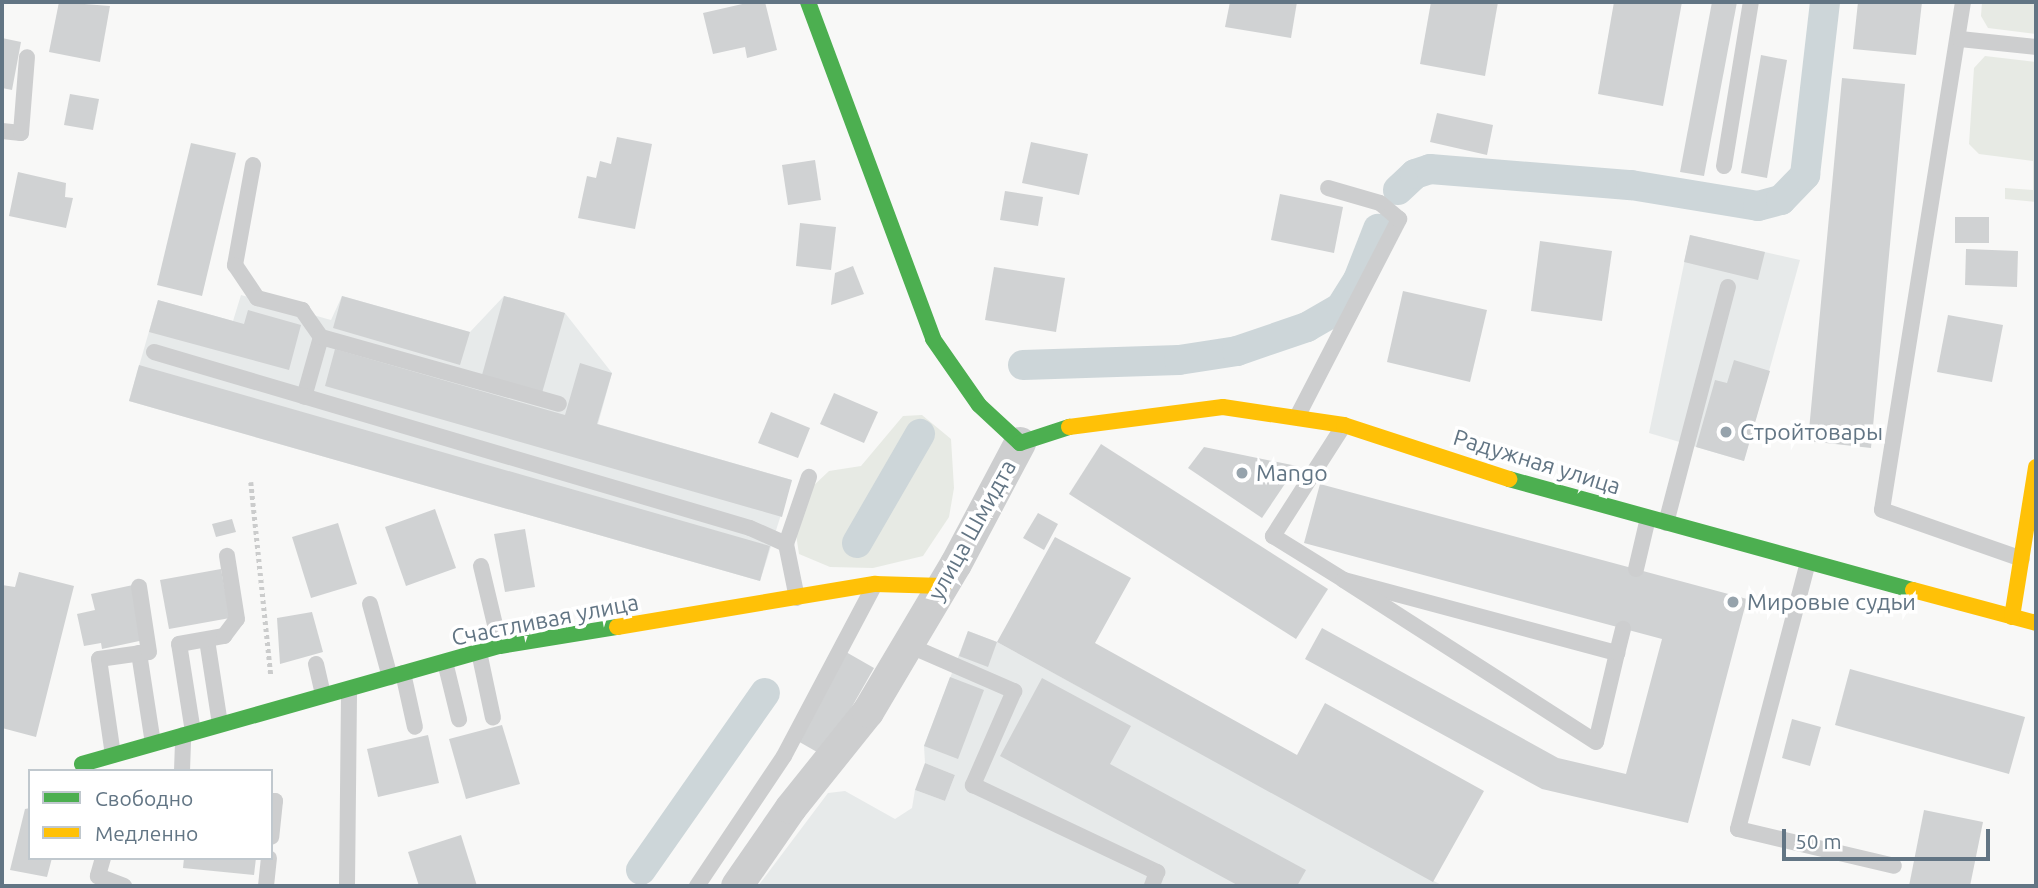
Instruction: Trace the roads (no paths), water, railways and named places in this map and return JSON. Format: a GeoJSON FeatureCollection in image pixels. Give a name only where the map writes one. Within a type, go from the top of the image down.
{"type":"FeatureCollection","features":[{"type":"Feature","properties":{"kind":"street","name":"улица Шмидта"},"geometry":{"type":"LineString","coordinates":[[737,886],[790,808],[868,712],[943,586],[1020,443],[979,405],[933,339],[808,2]]}},
{"type":"Feature","properties":{"kind":"street","name":"Радужная улица"},"geometry":{"type":"LineString","coordinates":[[1020,443],[1061,428],[1223,407],[1344,425],[1523,484],[2036,624]]}},
{"type":"Feature","properties":{"kind":"street"},"geometry":{"type":"LineString","coordinates":[[2012,617],[2036,467]]}},
{"type":"Feature","properties":{"kind":"street","name":"Счастливая улица"},"geometry":{"type":"LineString","coordinates":[[82,764],[115,763],[153,743],[499,646],[797,600],[875,584],[943,586]]}},
{"type":"Feature","properties":{"kind":"lane"},"geometry":{"type":"LineString","coordinates":[[1724,166],[1751,2]]}},
{"type":"Feature","properties":{"kind":"lane"},"geometry":{"type":"LineString","coordinates":[[1963,2],[1960,39],[1882,510],[2022,558]]}},
{"type":"Feature","properties":{"kind":"lane"},"geometry":{"type":"LineString","coordinates":[[1960,39],[2036,47]]}},
{"type":"Feature","properties":{"kind":"lane"},"geometry":{"type":"LineString","coordinates":[[2,131],[21,133],[27,57]]}},
{"type":"Feature","properties":{"kind":"lane"},"geometry":{"type":"LineString","coordinates":[[253,165],[235,265],[257,298],[302,310],[321,337],[559,404]]}},
{"type":"Feature","properties":{"kind":"lane"},"geometry":{"type":"LineString","coordinates":[[1297,417],[1399,219],[1380,203],[1328,188]]}},
{"type":"Feature","properties":{"kind":"lane"},"geometry":{"type":"LineString","coordinates":[[1666,523],[1728,288]]}},
{"type":"Feature","properties":{"kind":"lane"},"geometry":{"type":"LineString","coordinates":[[304,397],[321,337]]}},
{"type":"Feature","properties":{"kind":"lane"},"geometry":{"type":"LineString","coordinates":[[155,352],[750,528],[786,544]]}},
{"type":"Feature","properties":{"kind":"lane"},"geometry":{"type":"LineString","coordinates":[[1344,425],[1273,536],[1596,741],[1623,629]]}},
{"type":"Feature","properties":{"kind":"lane"},"geometry":{"type":"LineString","coordinates":[[797,600],[795,572],[786,544],[809,477]]}},
{"type":"Feature","properties":{"kind":"lane"},"geometry":{"type":"LineString","coordinates":[[1636,569],[1648,518]]}},
{"type":"Feature","properties":{"kind":"lane"},"geometry":{"type":"LineString","coordinates":[[182,769],[188,733],[179,644],[224,636],[237,619],[227,556]]}},
{"type":"Feature","properties":{"kind":"lane"},"geometry":{"type":"LineString","coordinates":[[1808,562],[1738,829],[1894,866]]}},
{"type":"Feature","properties":{"kind":"lane"},"geometry":{"type":"LineString","coordinates":[[481,566],[499,646]]}},
{"type":"Feature","properties":{"kind":"lane"},"geometry":{"type":"LineString","coordinates":[[1344,580],[1617,653]]}},
{"type":"Feature","properties":{"kind":"lane"},"geometry":{"type":"LineString","coordinates":[[697,886],[784,756],[875,584]]}},
{"type":"Feature","properties":{"kind":"lane"},"geometry":{"type":"LineString","coordinates":[[115,763],[97,651],[149,652],[139,587]]}},
{"type":"Feature","properties":{"kind":"lane"},"geometry":{"type":"LineString","coordinates":[[370,604],[415,727]]}},
{"type":"Feature","properties":{"kind":"lane"},"geometry":{"type":"LineString","coordinates":[[207,640],[220,724]]}},
{"type":"Feature","properties":{"kind":"lane"},"geometry":{"type":"LineString","coordinates":[[908,645],[1014,691],[973,785],[1157,872],[1153,886]]}},
{"type":"Feature","properties":{"kind":"lane"},"geometry":{"type":"LineString","coordinates":[[479,652],[493,718]]}},
{"type":"Feature","properties":{"kind":"lane"},"geometry":{"type":"LineString","coordinates":[[139,653],[153,743]]}},
{"type":"Feature","properties":{"kind":"lane"},"geometry":{"type":"LineString","coordinates":[[445,662],[460,719]]}},
{"type":"Feature","properties":{"kind":"lane"},"geometry":{"type":"LineString","coordinates":[[316,664],[323,695]]}},
{"type":"Feature","properties":{"kind":"lane"},"geometry":{"type":"LineString","coordinates":[[347,886],[349,687]]}},
{"type":"Feature","properties":{"kind":"lane"},"geometry":{"type":"LineString","coordinates":[[273,801],[273,819]]}},
{"type":"Feature","properties":{"kind":"lane"},"geometry":{"type":"LineString","coordinates":[[102,860],[98,876],[124,886]]}},
{"type":"Feature","properties":{"kind":"lane"},"geometry":{"type":"LineString","coordinates":[[266,886],[269,860]]}},
{"type":"Feature","properties":{"kind":"waterway"},"geometry":{"type":"LineString","coordinates":[[1398,190],[1415,174],[1430,169],[1631,185],[1758,206],[1781,200],[1805,175],[1825,2]]}},
{"type":"Feature","properties":{"kind":"waterway"},"geometry":{"type":"LineString","coordinates":[[1023,365],[1179,360],[1237,351],[1307,327],[1341,307],[1358,280],[1378,229]]}},
{"type":"Feature","properties":{"kind":"waterway"},"geometry":{"type":"LineString","coordinates":[[857,543],[920,434]]}},
{"type":"Feature","properties":{"kind":"waterway"},"geometry":{"type":"LineString","coordinates":[[641,870],[765,693]]}},
{"type":"Feature","properties":{"kind":"place","name":"Стройтовары"},"geometry":{"type":"Point","coordinates":[1726,432]}},
{"type":"Feature","properties":{"kind":"place","name":"Mango"},"geometry":{"type":"Point","coordinates":[1242,473]}},
{"type":"Feature","properties":{"kind":"place","name":"Мировые судьи"},"geometry":{"type":"Point","coordinates":[1733,602]}}]}
